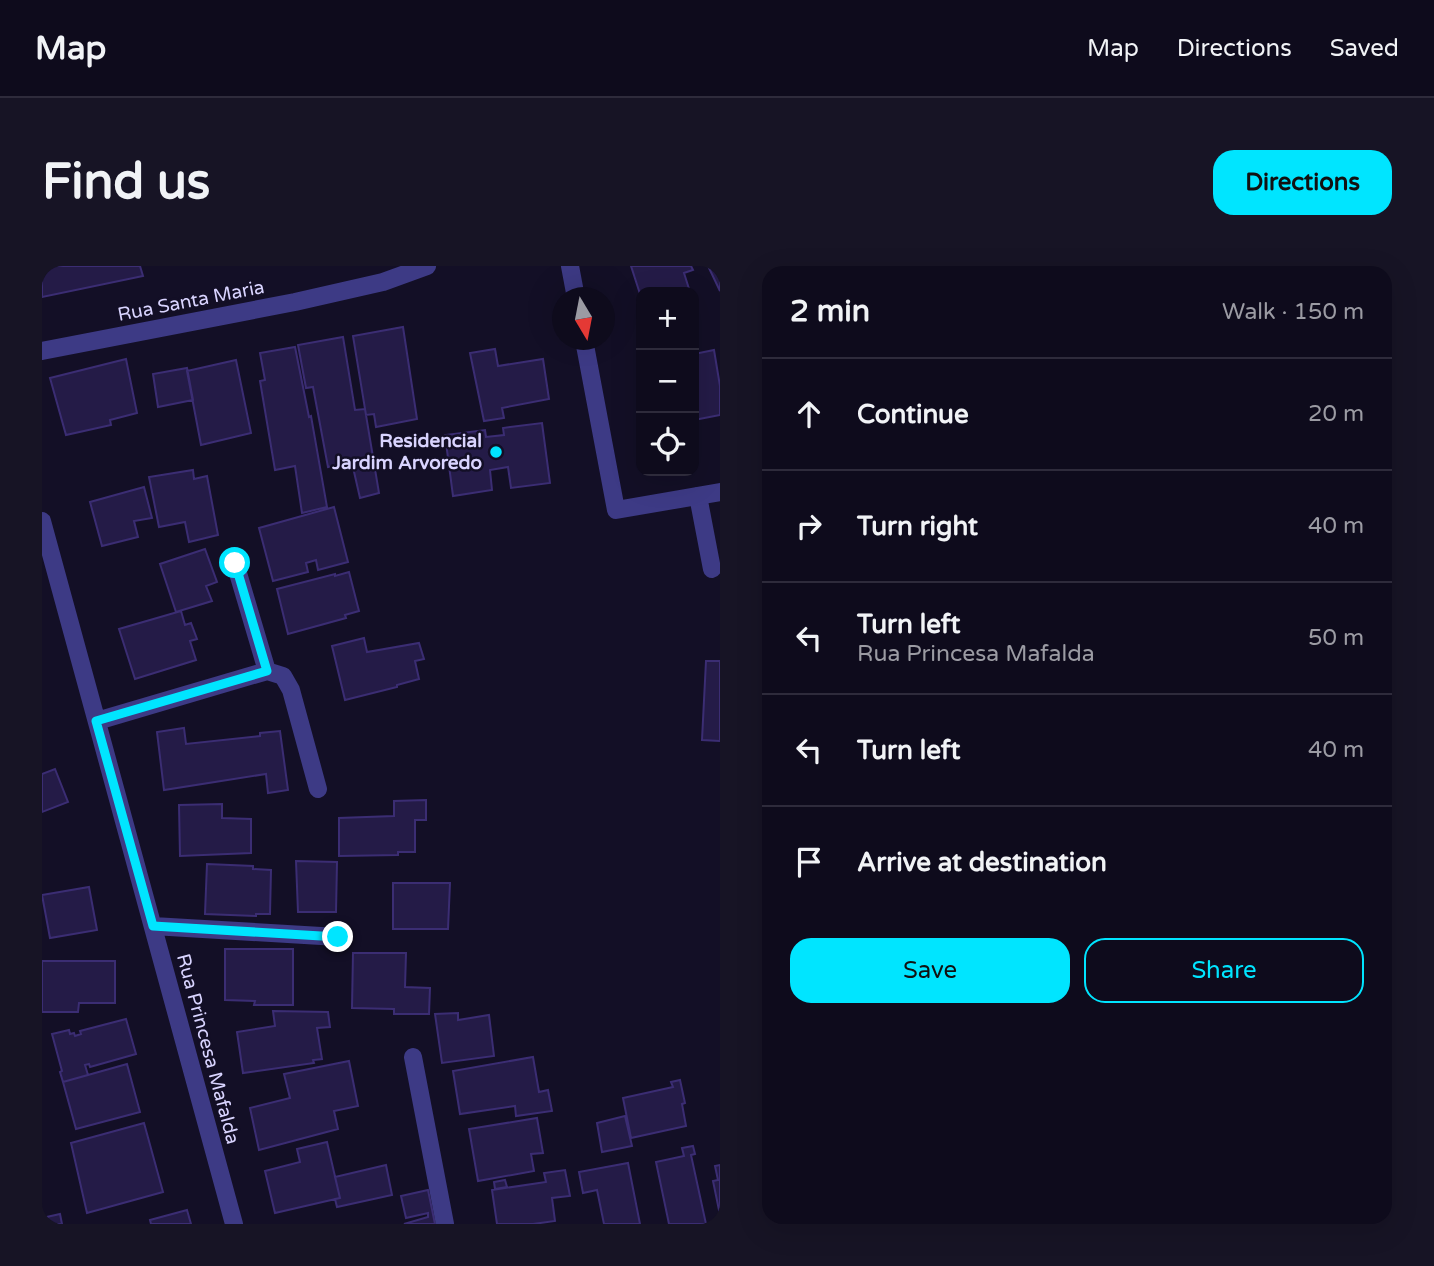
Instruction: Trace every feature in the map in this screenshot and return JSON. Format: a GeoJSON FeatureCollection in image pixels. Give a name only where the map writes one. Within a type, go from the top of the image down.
{"type":"FeatureCollection","features":[{"type":"Feature","properties":{"kind":"street","name":"Rua Santa Maria"},"geometry":{"type":"LineString","coordinates":[[42,351],[295,302],[383,282],[427,266]]}},
{"type":"Feature","properties":{"kind":"street"},"geometry":{"type":"LineString","coordinates":[[570,266],[574,287]]}},
{"type":"Feature","properties":{"kind":"street"},"geometry":{"type":"LineString","coordinates":[[586,350],[616,510],[720,492]]}},
{"type":"Feature","properties":{"kind":"street"},"geometry":{"type":"LineString","coordinates":[[698,496],[712,569]]}},
{"type":"Feature","properties":{"kind":"street","name":"Rua Princesa Mafalda"},"geometry":{"type":"LineString","coordinates":[[42,522],[234,1224]]}},
{"type":"Feature","properties":{"kind":"street"},"geometry":{"type":"LineString","coordinates":[[235,563],[267,671]]}},
{"type":"Feature","properties":{"kind":"street"},"geometry":{"type":"LineString","coordinates":[[96,721],[267,671],[283,676],[291,690],[318,789]]}},
{"type":"Feature","properties":{"kind":"street"},"geometry":{"type":"LineString","coordinates":[[153,926],[338,937]]}},
{"type":"Feature","properties":{"kind":"street"},"geometry":{"type":"LineString","coordinates":[[413,1057],[445,1224]]}},
{"type":"Feature","properties":{"kind":"building"},"geometry":{"type":"Polygon","coordinates":[[[42,266],[140,266],[143,276],[42,297],[42,266]]]}},
{"type":"Feature","properties":{"kind":"building"},"geometry":{"type":"Polygon","coordinates":[[[631,266],[691,266],[693,270],[684,273],[688,287],[638,287],[631,266]]]}},
{"type":"Feature","properties":{"kind":"building"},"geometry":{"type":"Polygon","coordinates":[[[708,266],[720,266],[720,291],[708,266]]]}},
{"type":"Feature","properties":{"kind":"building"},"geometry":{"type":"Polygon","coordinates":[[[403,327],[417,419],[376,427],[374,414],[366,415],[353,336],[403,327]]]}},
{"type":"Feature","properties":{"kind":"building"},"geometry":{"type":"Polygon","coordinates":[[[343,337],[355,410],[365,409],[379,493],[360,498],[352,463],[328,467],[313,387],[306,388],[298,345],[343,337]]]}},
{"type":"Feature","properties":{"kind":"building"},"geometry":{"type":"Polygon","coordinates":[[[295,347],[309,417],[311,416],[327,507],[302,513],[295,466],[275,470],[260,381],[265,380],[260,353],[295,347]]]}},
{"type":"Feature","properties":{"kind":"building"},"geometry":{"type":"Polygon","coordinates":[[[495,349],[498,366],[543,359],[549,399],[502,408],[504,418],[484,421],[470,353],[495,349]]]}},
{"type":"Feature","properties":{"kind":"building"},"geometry":{"type":"Polygon","coordinates":[[[714,350],[720,386],[720,415],[699,419],[699,413],[699,353],[714,350]]]}},
{"type":"Feature","properties":{"kind":"building"},"geometry":{"type":"Polygon","coordinates":[[[126,359],[137,413],[110,420],[111,425],[66,435],[50,378],[126,359]]]}},
{"type":"Feature","properties":{"kind":"building"},"geometry":{"type":"Polygon","coordinates":[[[236,360],[251,433],[201,445],[187,371],[236,360]]]}},
{"type":"Feature","properties":{"kind":"building"},"geometry":{"type":"Polygon","coordinates":[[[187,368],[193,400],[158,407],[153,374],[187,368]]]}},
{"type":"Feature","properties":{"kind":"building","name":"Residencial Jardim Arvoredo"},"geometry":{"type":"Polygon","coordinates":[[[542,423],[550,483],[511,488],[508,467],[490,470],[492,490],[453,496],[445,435],[485,430],[486,437],[504,435],[503,428],[542,423]]]}},
{"type":"Feature","properties":{"kind":"building"},"geometry":{"type":"Polygon","coordinates":[[[193,470],[194,479],[207,476],[218,535],[189,542],[185,522],[159,527],[149,477],[193,470]]]}},
{"type":"Feature","properties":{"kind":"building"},"geometry":{"type":"Polygon","coordinates":[[[144,487],[152,518],[134,521],[138,537],[102,546],[90,502],[144,487]]]}},
{"type":"Feature","properties":{"kind":"building"},"geometry":{"type":"Polygon","coordinates":[[[334,507],[348,562],[318,570],[316,560],[306,563],[308,572],[273,581],[259,528],[334,507]]]}},
{"type":"Feature","properties":{"kind":"building"},"geometry":{"type":"Polygon","coordinates":[[[205,549],[217,582],[206,586],[212,601],[176,612],[160,564],[205,549]]]}},
{"type":"Feature","properties":{"kind":"building"},"geometry":{"type":"Polygon","coordinates":[[[349,572],[359,611],[345,615],[346,618],[288,634],[277,589],[349,572]]]}},
{"type":"Feature","properties":{"kind":"building"},"geometry":{"type":"Polygon","coordinates":[[[181,611],[185,625],[191,623],[197,639],[190,641],[196,660],[135,679],[119,629],[181,611]]]}},
{"type":"Feature","properties":{"kind":"building"},"geometry":{"type":"Polygon","coordinates":[[[364,638],[367,652],[419,643],[424,659],[415,661],[419,679],[345,700],[332,646],[364,638]]]}},
{"type":"Feature","properties":{"kind":"building"},"geometry":{"type":"Polygon","coordinates":[[[706,661],[720,661],[720,741],[702,740],[706,661]]]}},
{"type":"Feature","properties":{"kind":"building"},"geometry":{"type":"Polygon","coordinates":[[[184,728],[186,744],[260,736],[260,733],[280,731],[288,790],[268,793],[266,774],[164,790],[157,732],[184,728]]]}},
{"type":"Feature","properties":{"kind":"building"},"geometry":{"type":"Polygon","coordinates":[[[55,769],[68,802],[42,812],[42,774],[55,769]]]}},
{"type":"Feature","properties":{"kind":"building"},"geometry":{"type":"Polygon","coordinates":[[[426,800],[426,820],[415,820],[415,852],[398,852],[398,855],[339,856],[339,818],[394,816],[394,801],[426,800]]]}},
{"type":"Feature","properties":{"kind":"building"},"geometry":{"type":"Polygon","coordinates":[[[222,804],[222,818],[251,819],[251,853],[180,856],[179,805],[222,804]]]}},
{"type":"Feature","properties":{"kind":"building"},"geometry":{"type":"Polygon","coordinates":[[[296,861],[337,862],[336,912],[298,912],[296,861]]]}},
{"type":"Feature","properties":{"kind":"building"},"geometry":{"type":"Polygon","coordinates":[[[207,864],[253,866],[253,869],[271,870],[270,914],[205,914],[207,864]]]}},
{"type":"Feature","properties":{"kind":"building"},"geometry":{"type":"Polygon","coordinates":[[[393,883],[450,883],[448,929],[393,929],[393,883]]]}},
{"type":"Feature","properties":{"kind":"building"},"geometry":{"type":"Polygon","coordinates":[[[89,887],[97,930],[50,938],[42,895],[89,887]]]}},
{"type":"Feature","properties":{"kind":"building"},"geometry":{"type":"Polygon","coordinates":[[[225,949],[293,949],[293,1005],[254,1005],[255,1001],[225,1000],[225,949]]]}},
{"type":"Feature","properties":{"kind":"building"},"geometry":{"type":"Polygon","coordinates":[[[353,953],[406,953],[405,987],[430,988],[429,1014],[394,1014],[394,1009],[352,1008],[353,953]]]}},
{"type":"Feature","properties":{"kind":"building"},"geometry":{"type":"Polygon","coordinates":[[[42,961],[115,961],[115,1003],[79,1003],[78,1012],[42,1012],[42,961]]]}},
{"type":"Feature","properties":{"kind":"building"},"geometry":{"type":"Polygon","coordinates":[[[273,1011],[328,1012],[330,1027],[317,1028],[322,1059],[313,1060],[314,1063],[243,1073],[237,1032],[275,1026],[273,1011]]]}},
{"type":"Feature","properties":{"kind":"building"},"geometry":{"type":"Polygon","coordinates":[[[458,1013],[458,1020],[489,1015],[494,1056],[442,1063],[435,1014],[458,1013]]]}},
{"type":"Feature","properties":{"kind":"building"},"geometry":{"type":"Polygon","coordinates":[[[126,1019],[136,1054],[90,1067],[89,1064],[85,1065],[88,1075],[63,1082],[52,1034],[69,1030],[70,1034],[74,1033],[75,1036],[81,1034],[80,1031],[126,1019]]]}},
{"type":"Feature","properties":{"kind":"building"},"geometry":{"type":"Polygon","coordinates":[[[533,1057],[539,1092],[548,1090],[552,1111],[516,1116],[515,1106],[460,1114],[453,1071],[533,1057]]]}},
{"type":"Feature","properties":{"kind":"building"},"geometry":{"type":"Polygon","coordinates":[[[349,1061],[358,1106],[334,1111],[338,1129],[259,1150],[250,1108],[290,1098],[284,1074],[349,1061]]]}},
{"type":"Feature","properties":{"kind":"building"},"geometry":{"type":"Polygon","coordinates":[[[127,1064],[140,1112],[76,1129],[63,1082],[127,1064]]]}},
{"type":"Feature","properties":{"kind":"building"},"geometry":{"type":"Polygon","coordinates":[[[680,1080],[686,1126],[631,1138],[623,1098],[673,1087],[671,1082],[680,1080]]]}},
{"type":"Feature","properties":{"kind":"building"},"geometry":{"type":"Polygon","coordinates":[[[625,1116],[632,1146],[602,1152],[597,1123],[625,1116]]]}},
{"type":"Feature","properties":{"kind":"building"},"geometry":{"type":"Polygon","coordinates":[[[537,1118],[543,1153],[531,1154],[534,1171],[478,1181],[469,1129],[537,1118]]]}},
{"type":"Feature","properties":{"kind":"building"},"geometry":{"type":"Polygon","coordinates":[[[144,1123],[163,1192],[87,1213],[71,1143],[144,1123]]]}},
{"type":"Feature","properties":{"kind":"building"},"geometry":{"type":"Polygon","coordinates":[[[327,1142],[340,1198],[275,1213],[265,1171],[300,1162],[297,1149],[327,1142]]]}},
{"type":"Feature","properties":{"kind":"building"},"geometry":{"type":"Polygon","coordinates":[[[693,1146],[695,1154],[691,1155],[706,1224],[669,1224],[656,1162],[684,1156],[682,1148],[693,1146]]]}},
{"type":"Feature","properties":{"kind":"building"},"geometry":{"type":"Polygon","coordinates":[[[628,1163],[640,1224],[604,1224],[597,1190],[583,1193],[579,1172],[628,1163]]]}},
{"type":"Feature","properties":{"kind":"building"},"geometry":{"type":"Polygon","coordinates":[[[386,1165],[392,1195],[337,1207],[335,1199],[340,1198],[335,1177],[386,1165]]]}},
{"type":"Feature","properties":{"kind":"building"},"geometry":{"type":"Polygon","coordinates":[[[720,1165],[720,1215],[713,1181],[718,1180],[715,1166],[720,1165]]]}},
{"type":"Feature","properties":{"kind":"building"},"geometry":{"type":"Polygon","coordinates":[[[565,1170],[570,1196],[552,1198],[555,1221],[497,1224],[492,1190],[546,1182],[544,1173],[565,1170]]]}},
{"type":"Feature","properties":{"kind":"building"},"geometry":{"type":"Polygon","coordinates":[[[505,1180],[507,1187],[495,1189],[494,1182],[505,1180]]]}},
{"type":"Feature","properties":{"kind":"building"},"geometry":{"type":"Polygon","coordinates":[[[428,1190],[435,1224],[404,1224],[428,1217],[428,1213],[406,1218],[401,1196],[428,1190]]]}},
{"type":"Feature","properties":{"kind":"building"},"geometry":{"type":"Polygon","coordinates":[[[187,1210],[191,1224],[151,1224],[150,1220],[187,1210]]]}},
{"type":"Feature","properties":{"kind":"building"},"geometry":{"type":"Polygon","coordinates":[[[60,1214],[62,1224],[42,1224],[42,1218],[60,1214]]]}},
{"type":"Feature","properties":{"kind":"place","name":"Residencial Jardim Arvoredo"},"geometry":{"type":"Point","coordinates":[496,452]}},
{"type":"Feature","properties":{"kind":"route"},"geometry":{"type":"LineString","coordinates":[[235,563],[267,671],[96,721],[153,926],[338,937]]}}]}
